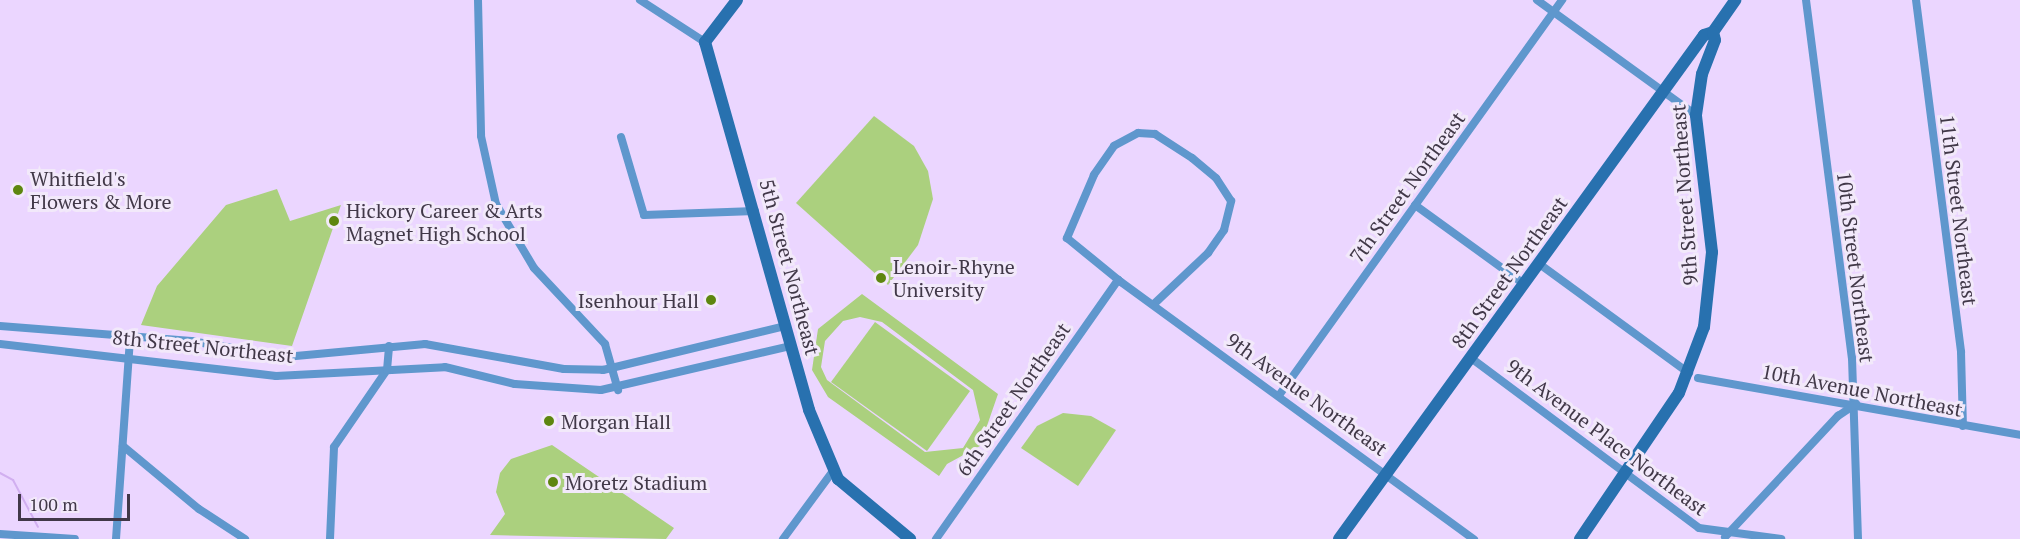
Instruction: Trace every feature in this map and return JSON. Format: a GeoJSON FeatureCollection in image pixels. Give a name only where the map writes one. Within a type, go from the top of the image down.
{"type":"FeatureCollection","features":[{"type":"Feature","properties":{"kind":"main road"},"geometry":{"type":"LineString","coordinates":[[705,42],[737,0]]}},
{"type":"Feature","properties":{"kind":"main road"},"geometry":{"type":"LineString","coordinates":[[1713,32],[1735,0]]}},
{"type":"Feature","properties":{"kind":"main road","name":"8th Street Northeast"},"geometry":{"type":"LineString","coordinates":[[1339,539],[1704,34],[1713,32]]}},
{"type":"Feature","properties":{"kind":"main road","name":"9th Street Northeast"},"geometry":{"type":"LineString","coordinates":[[1580,539],[1694,376],[1712,273],[1696,115],[1702,74],[1716,40],[1713,32]]}},
{"type":"Feature","properties":{"kind":"main road","name":"5th Street Northeast"},"geometry":{"type":"LineString","coordinates":[[705,42],[755,211],[790,346],[833,471],[852,495],[910,539]]}},
{"type":"Feature","properties":{"kind":"street"},"geometry":{"type":"LineString","coordinates":[[478,0],[481,136],[496,204],[521,251],[599,335],[616,369],[618,390]]}},
{"type":"Feature","properties":{"kind":"street"},"geometry":{"type":"LineString","coordinates":[[640,0],[705,42]]}},
{"type":"Feature","properties":{"kind":"street"},"geometry":{"type":"LineString","coordinates":[[1537,0],[1696,115]]}},
{"type":"Feature","properties":{"kind":"street","name":"7th Street Northeast"},"geometry":{"type":"LineString","coordinates":[[1280,394],[1563,0]]}},
{"type":"Feature","properties":{"kind":"street","name":"10th Street Northeast"},"geometry":{"type":"LineString","coordinates":[[1806,0],[1856,404],[1858,539]]}},
{"type":"Feature","properties":{"kind":"street","name":"11th Street Northeast"},"geometry":{"type":"LineString","coordinates":[[1916,0],[1961,352],[1963,426]]}},
{"type":"Feature","properties":{"kind":"street"},"geometry":{"type":"LineString","coordinates":[[1118,280],[1067,238],[1075,208],[1114,146],[1138,133],[1155,134],[1216,178],[1231,201],[1224,230],[1208,253],[1155,303]]}},
{"type":"Feature","properties":{"kind":"street"},"geometry":{"type":"LineString","coordinates":[[621,137],[644,215],[755,211]]}},
{"type":"Feature","properties":{"kind":"street"},"geometry":{"type":"LineString","coordinates":[[1415,205],[1524,284]]}},
{"type":"Feature","properties":{"kind":"street","name":"10th Avenue Northeast"},"geometry":{"type":"LineString","coordinates":[[1538,263],[1694,376],[2020,435]]}},
{"type":"Feature","properties":{"kind":"street","name":"9th Avenue Northeast"},"geometry":{"type":"LineString","coordinates":[[1118,280],[1155,303],[1474,539]]}},
{"type":"Feature","properties":{"kind":"street","name":"6th Street Northeast"},"geometry":{"type":"LineString","coordinates":[[936,539],[1118,280]]}},
{"type":"Feature","properties":{"kind":"street"},"geometry":{"type":"LineString","coordinates":[[0,326],[130,337],[285,357],[425,344],[564,369],[616,369],[785,326]]}},
{"type":"Feature","properties":{"kind":"street"},"geometry":{"type":"LineString","coordinates":[[116,539],[130,337]]}},
{"type":"Feature","properties":{"kind":"street","name":"8th Street Northeast"},"geometry":{"type":"LineString","coordinates":[[0,344],[276,376],[445,367],[527,385],[618,390],[790,346]]}},
{"type":"Feature","properties":{"kind":"street"},"geometry":{"type":"LineString","coordinates":[[330,539],[334,447],[387,370],[389,346]]}},
{"type":"Feature","properties":{"kind":"street","name":"9th Avenue Place Northeast"},"geometry":{"type":"LineString","coordinates":[[1471,358],[1699,528],[1725,537]]}},
{"type":"Feature","properties":{"kind":"street"},"geometry":{"type":"LineString","coordinates":[[1725,537],[1838,416],[1856,404]]}},
{"type":"Feature","properties":{"kind":"street"},"geometry":{"type":"LineString","coordinates":[[123,446],[199,509],[245,539]]}},
{"type":"Feature","properties":{"kind":"street"},"geometry":{"type":"LineString","coordinates":[[783,539],[833,471]]}},
{"type":"Feature","properties":{"kind":"street"},"geometry":{"type":"LineString","coordinates":[[0,534],[75,539]]}},
{"type":"Feature","properties":{"kind":"street"},"geometry":{"type":"LineString","coordinates":[[1725,537],[1781,539]]}},
{"type":"Feature","properties":{"kind":"green space"},"geometry":{"type":"Polygon","coordinates":[[[874,116],[914,146],[928,171],[933,199],[918,245],[888,285],[796,203],[874,116]]]}},
{"type":"Feature","properties":{"kind":"green space"},"geometry":{"type":"Polygon","coordinates":[[[277,189],[290,221],[341,205],[292,346],[141,325],[157,286],[226,205],[277,189]]]}},
{"type":"Feature","properties":{"kind":"green space"},"geometry":{"type":"Polygon","coordinates":[[[862,294],[998,394],[980,446],[947,464],[939,476],[828,397],[812,370],[818,329],[862,294]],[[860,317],[843,321],[825,341],[821,367],[827,380],[925,452],[963,448],[980,420],[973,390],[882,322],[860,317]]]}},
{"type":"Feature","properties":{"kind":"green space"},"geometry":{"type":"Polygon","coordinates":[[[875,322],[970,391],[927,451],[831,382],[875,322]]]}},
{"type":"Feature","properties":{"kind":"green space"},"geometry":{"type":"Polygon","coordinates":[[[1063,413],[1091,416],[1116,430],[1078,486],[1021,448],[1037,426],[1063,413]]]}},
{"type":"Feature","properties":{"kind":"green space","name":"Moretz Stadium"},"geometry":{"type":"Polygon","coordinates":[[[552,445],[674,528],[666,539],[490,535],[505,514],[496,492],[500,473],[511,459],[552,445]]]}},
{"type":"Feature","properties":{"kind":"waterway"},"geometry":{"type":"LineString","coordinates":[[0,473],[13,480],[38,527]]}},
{"type":"Feature","properties":{"kind":"place","name":"Whitfield's Flowers & More"},"geometry":{"type":"Point","coordinates":[18,190]}},
{"type":"Feature","properties":{"kind":"place","name":"Hickory Career & Arts Magnet High School"},"geometry":{"type":"Point","coordinates":[334,221]}},
{"type":"Feature","properties":{"kind":"place","name":"Lenoir-Rhyne University"},"geometry":{"type":"Point","coordinates":[881,278]}},
{"type":"Feature","properties":{"kind":"place","name":"Isenhour Hall"},"geometry":{"type":"Point","coordinates":[711,300]}},
{"type":"Feature","properties":{"kind":"place","name":"Morgan Hall"},"geometry":{"type":"Point","coordinates":[549,421]}},
{"type":"Feature","properties":{"kind":"place","name":"Moretz Stadium"},"geometry":{"type":"Point","coordinates":[553,482]}}]}
